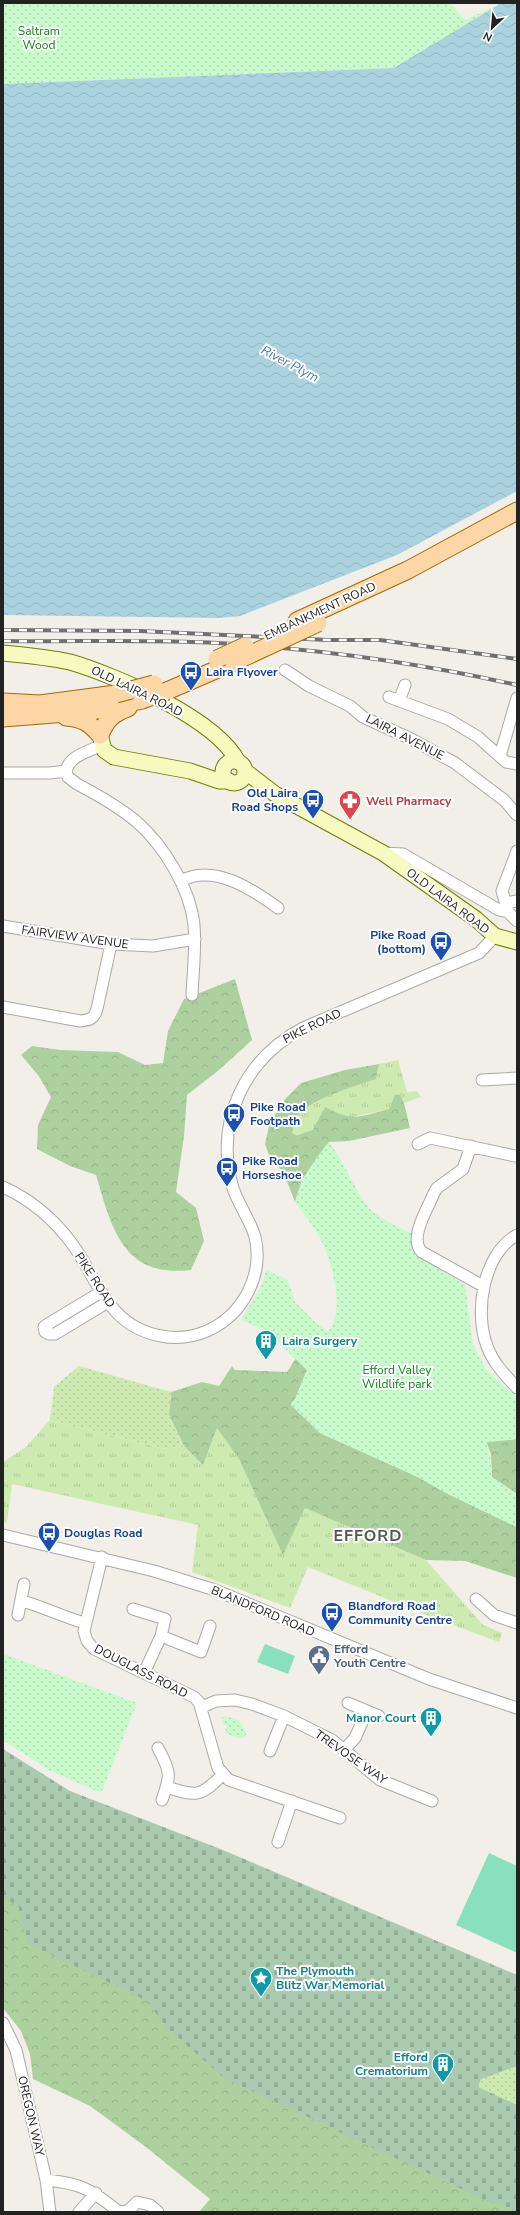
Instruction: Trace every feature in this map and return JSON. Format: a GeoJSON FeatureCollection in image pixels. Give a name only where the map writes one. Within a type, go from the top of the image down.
{"type":"FeatureCollection","features":[{"type":"Feature","properties":{"kind":"main road","name":"EMBANKMENT ROAD"},"geometry":{"type":"LineString","coordinates":[[141,700],[160,687],[217,659],[408,570],[517,512]]}},
{"type":"Feature","properties":{"kind":"main road","name":"EMBANKMENT ROAD"},"geometry":{"type":"LineString","coordinates":[[3,702],[40,704],[160,687],[234,662],[403,585],[517,522]]}},
{"type":"Feature","properties":{"kind":"main road","name":"OLD LAIRA ROAD"},"geometry":{"type":"LineString","coordinates":[[3,653],[68,662],[98,671],[173,706],[217,737],[232,751],[233,772]]}},
{"type":"Feature","properties":{"kind":"main road"},"geometry":{"type":"LineString","coordinates":[[3,718],[92,711],[141,700]]}},
{"type":"Feature","properties":{"kind":"main road"},"geometry":{"type":"LineString","coordinates":[[101,740],[109,718],[141,700]]}},
{"type":"Feature","properties":{"kind":"main road"},"geometry":{"type":"LineString","coordinates":[[42,716],[82,719],[92,726],[101,740]]}},
{"type":"Feature","properties":{"kind":"main road","name":"OLD LAIRA ROAD"},"geometry":{"type":"LineString","coordinates":[[101,740],[107,754],[118,759],[190,771],[219,781],[233,772]]}},
{"type":"Feature","properties":{"kind":"main road","name":"OLD LAIRA ROAD"},"geometry":{"type":"LineString","coordinates":[[233,772],[383,853],[476,919],[495,936],[517,942]]}},
{"type":"Feature","properties":{"kind":"street","name":"LAIRA AVENUE"},"geometry":{"type":"LineString","coordinates":[[285,670],[309,686],[350,706],[363,717],[411,739],[455,763],[504,800],[517,815]]}},
{"type":"Feature","properties":{"kind":"street"},"geometry":{"type":"LineString","coordinates":[[405,685],[394,699],[459,725],[506,762],[517,764]]}},
{"type":"Feature","properties":{"kind":"street"},"geometry":{"type":"LineString","coordinates":[[500,756],[514,697]]}},
{"type":"Feature","properties":{"kind":"street"},"geometry":{"type":"LineString","coordinates":[[101,740],[73,758],[68,763],[66,771],[68,777],[136,822],[154,839],[180,881],[189,905],[195,939],[192,995]]}},
{"type":"Feature","properties":{"kind":"street"},"geometry":{"type":"LineString","coordinates":[[3,772],[50,773],[66,771]]}},
{"type":"Feature","properties":{"kind":"street"},"geometry":{"type":"LineString","coordinates":[[517,852],[502,891],[507,907],[517,900]]}},
{"type":"Feature","properties":{"kind":"street","name":"OLD LAIRA ROAD"},"geometry":{"type":"LineString","coordinates":[[383,853],[403,854],[499,910],[507,907],[517,921]]}},
{"type":"Feature","properties":{"kind":"street"},"geometry":{"type":"LineString","coordinates":[[180,881],[189,876],[200,875],[230,879],[243,884],[278,908]]}},
{"type":"Feature","properties":{"kind":"street","name":"FAIRVIEW AVENUE"},"geometry":{"type":"LineString","coordinates":[[3,926],[111,944],[153,946],[195,939]]}},
{"type":"Feature","properties":{"kind":"street","name":"PIKE ROAD"},"geometry":{"type":"LineString","coordinates":[[3,1187],[28,1199],[50,1218],[73,1246],[108,1302],[126,1323],[151,1334],[167,1337],[183,1337],[205,1332],[218,1326],[232,1314],[250,1288],[255,1273],[257,1256],[255,1236],[232,1184],[228,1160],[228,1135],[238,1096],[258,1062],[270,1050],[291,1035],[479,953],[495,936]]}},
{"type":"Feature","properties":{"kind":"street"},"geometry":{"type":"LineString","coordinates":[[3,1007],[80,1021],[89,1020],[95,1016],[111,944]]}},
{"type":"Feature","properties":{"kind":"street"},"geometry":{"type":"LineString","coordinates":[[482,1080],[517,1078]]}},
{"type":"Feature","properties":{"kind":"street"},"geometry":{"type":"LineString","coordinates":[[418,1144],[430,1138],[515,1156]]}},
{"type":"Feature","properties":{"kind":"street"},"geometry":{"type":"LineString","coordinates":[[471,1146],[463,1169],[437,1188],[434,1193],[416,1238],[419,1249],[422,1252],[483,1286]]}},
{"type":"Feature","properties":{"kind":"street"},"geometry":{"type":"LineString","coordinates":[[517,1235],[504,1246],[495,1257],[483,1286],[482,1316],[486,1345],[499,1368],[517,1388]]}},
{"type":"Feature","properties":{"kind":"street"},"geometry":{"type":"LineString","coordinates":[[101,1292],[48,1324],[44,1327],[45,1332],[55,1334],[108,1302]]}},
{"type":"Feature","properties":{"kind":"street","name":"BLANDFORD ROAD"},"geometry":{"type":"LineString","coordinates":[[3,1535],[154,1570],[215,1590],[429,1679],[517,1708]]}},
{"type":"Feature","properties":{"kind":"street","name":"DOUGLASS ROAD"},"geometry":{"type":"LineString","coordinates":[[102,1558],[85,1623],[84,1631],[87,1641],[94,1649],[194,1697],[202,1707]]}},
{"type":"Feature","properties":{"kind":"street"},"geometry":{"type":"LineString","coordinates":[[18,1615],[22,1601],[24,1584]]}},
{"type":"Feature","properties":{"kind":"street"},"geometry":{"type":"LineString","coordinates":[[476,1599],[494,1615],[517,1622]]}},
{"type":"Feature","properties":{"kind":"street"},"geometry":{"type":"LineString","coordinates":[[22,1601],[47,1608],[64,1617],[85,1623]]}},
{"type":"Feature","properties":{"kind":"street"},"geometry":{"type":"LineString","coordinates":[[134,1609],[165,1619],[161,1636],[144,1673]]}},
{"type":"Feature","properties":{"kind":"street"},"geometry":{"type":"LineString","coordinates":[[161,1636],[201,1652],[210,1626]]}},
{"type":"Feature","properties":{"kind":"street","name":"TREVOSE WAY"},"geometry":{"type":"LineString","coordinates":[[202,1707],[216,1701],[235,1700],[252,1704],[284,1716],[319,1733],[344,1750],[380,1780],[432,1801]]}},
{"type":"Feature","properties":{"kind":"street"},"geometry":{"type":"LineString","coordinates":[[348,1703],[379,1716]]}},
{"type":"Feature","properties":{"kind":"street"},"geometry":{"type":"LineString","coordinates":[[202,1707],[218,1768],[230,1780],[340,1818]]}},
{"type":"Feature","properties":{"kind":"street"},"geometry":{"type":"LineString","coordinates":[[344,1750],[355,1738],[367,1711]]}},
{"type":"Feature","properties":{"kind":"street"},"geometry":{"type":"LineString","coordinates":[[270,1751],[284,1716]]}},
{"type":"Feature","properties":{"kind":"street"},"geometry":{"type":"LineString","coordinates":[[158,1748],[169,1769],[167,1787],[162,1800]]}},
{"type":"Feature","properties":{"kind":"street"},"geometry":{"type":"LineString","coordinates":[[167,1787],[188,1794],[200,1793],[211,1787],[223,1774]]}},
{"type":"Feature","properties":{"kind":"street"},"geometry":{"type":"LineString","coordinates":[[278,1842],[292,1801]]}},
{"type":"Feature","properties":{"kind":"street","name":"OREGON WAY"},"geometry":{"type":"LineString","coordinates":[[3,2023],[16,2050],[46,2180],[50,2212]]}},
{"type":"Feature","properties":{"kind":"street"},"geometry":{"type":"LineString","coordinates":[[46,2180],[70,2182],[96,2192],[120,2212],[128,2211],[137,2202],[150,2205],[158,2212]]}},
{"type":"Feature","properties":{"kind":"street"},"geometry":{"type":"LineString","coordinates":[[79,2212],[96,2192]]}},
{"type":"Feature","properties":{"kind":"green space","name":"Saltram Wood"},"geometry":{"type":"Polygon","coordinates":[[[3,3],[450,3],[465,20],[498,5],[395,68],[3,84],[3,3]]]}},
{"type":"Feature","properties":{"kind":"green space"},"geometry":{"type":"Polygon","coordinates":[[[235,979],[252,1040],[219,1070],[187,1095],[184,1136],[176,1192],[196,1208],[204,1241],[191,1270],[168,1270],[150,1266],[135,1258],[124,1246],[115,1231],[96,1175],[70,1166],[37,1149],[38,1125],[51,1097],[38,1075],[21,1055],[32,1046],[60,1050],[118,1052],[145,1065],[163,1063],[168,1031],[184,999],[235,979]]]}},
{"type":"Feature","properties":{"kind":"green space"},"geometry":{"type":"Polygon","coordinates":[[[398,1060],[407,1092],[417,1091],[421,1097],[404,1103],[400,1095],[389,1109],[348,1118],[339,1114],[310,1131],[298,1134],[292,1133],[296,1118],[302,1111],[321,1099],[376,1079],[379,1064],[398,1060]]]}},
{"type":"Feature","properties":{"kind":"green space"},"geometry":{"type":"Polygon","coordinates":[[[379,1064],[376,1079],[321,1099],[302,1111],[295,1119],[292,1133],[297,1135],[313,1130],[325,1107],[343,1115],[356,1117],[363,1116],[389,1109],[395,1095],[400,1095],[404,1103],[410,1128],[349,1141],[329,1142],[302,1180],[295,1202],[284,1174],[269,1155],[265,1144],[270,1122],[286,1098],[301,1083],[345,1070],[379,1064]]]}},
{"type":"Feature","properties":{"kind":"green space","name":"Efford Valley Wildlife park"},"geometry":{"type":"Polygon","coordinates":[[[329,1142],[357,1190],[375,1214],[411,1233],[412,1246],[418,1255],[465,1285],[473,1345],[486,1369],[517,1398],[517,1439],[487,1442],[490,1454],[492,1477],[517,1495],[517,1527],[446,1493],[418,1477],[320,1433],[291,1404],[296,1397],[307,1370],[280,1344],[275,1335],[241,1320],[261,1287],[266,1270],[288,1280],[295,1302],[314,1321],[328,1332],[333,1323],[336,1313],[336,1291],[332,1269],[319,1236],[312,1224],[295,1202],[301,1185],[309,1170],[329,1142]]]}},
{"type":"Feature","properties":{"kind":"green space"},"geometry":{"type":"Polygon","coordinates":[[[296,1358],[307,1370],[296,1397],[291,1405],[320,1433],[418,1477],[446,1493],[517,1527],[517,1578],[465,1561],[426,1560],[305,1508],[283,1555],[239,1459],[217,1428],[203,1465],[184,1446],[169,1415],[171,1392],[202,1382],[219,1386],[232,1366],[235,1370],[287,1372],[296,1358]]]}},
{"type":"Feature","properties":{"kind":"green space"},"geometry":{"type":"Polygon","coordinates":[[[79,1366],[171,1392],[169,1415],[184,1446],[165,1449],[50,1420],[54,1387],[79,1366]]]}},
{"type":"Feature","properties":{"kind":"green space"},"geometry":{"type":"Polygon","coordinates":[[[50,1420],[165,1449],[184,1446],[203,1465],[217,1428],[239,1459],[283,1554],[305,1508],[426,1560],[483,1625],[502,1633],[499,1642],[434,1618],[308,1567],[290,1608],[192,1572],[198,1525],[12,1484],[7,1523],[3,1522],[3,1462],[26,1447],[50,1420]]]}},
{"type":"Feature","properties":{"kind":"green space"},"geometry":{"type":"Polygon","coordinates":[[[517,1439],[517,1494],[492,1477],[491,1454],[486,1442],[517,1439]]]}},
{"type":"Feature","properties":{"kind":"green space"},"geometry":{"type":"Polygon","coordinates":[[[265,1644],[295,1656],[288,1674],[257,1662],[265,1644]]]}},
{"type":"Feature","properties":{"kind":"green space"},"geometry":{"type":"Polygon","coordinates":[[[3,1654],[137,1703],[102,1791],[96,1791],[49,1770],[3,1740],[3,1654]]]}},
{"type":"Feature","properties":{"kind":"green space"},"geometry":{"type":"Polygon","coordinates":[[[222,1716],[238,1719],[246,1732],[246,1737],[237,1738],[225,1733],[227,1726],[223,1724],[222,1716]]]}},
{"type":"Feature","properties":{"kind":"green space"},"geometry":{"type":"Polygon","coordinates":[[[3,1749],[70,1791],[223,1850],[517,1975],[517,2211],[485,2200],[224,2078],[167,2028],[147,2001],[27,1943],[18,1905],[3,1898],[3,1749]]]}},
{"type":"Feature","properties":{"kind":"green space"},"geometry":{"type":"Polygon","coordinates":[[[489,1853],[517,1866],[517,1953],[456,1925],[489,1853]]]}},
{"type":"Feature","properties":{"kind":"green space"},"geometry":{"type":"Polygon","coordinates":[[[3,1894],[157,2005],[517,2209],[517,2212],[199,2212],[210,2199],[146,2147],[90,2106],[33,2079],[30,2054],[21,2031],[3,2008],[3,1894]]]}},
{"type":"Feature","properties":{"kind":"green space"},"geometry":{"type":"Polygon","coordinates":[[[517,2066],[517,2105],[478,2087],[481,2079],[517,2066]]]}},
{"type":"Feature","properties":{"kind":"water","name":"River Plym"},"geometry":{"type":"Polygon","coordinates":[[[498,3],[517,3],[517,491],[397,555],[240,616],[219,618],[3,615],[3,84],[394,68],[498,5],[498,3]]]}},
{"type":"Feature","properties":{"kind":"railway"},"geometry":{"type":"LineString","coordinates":[[3,630],[140,631],[328,640],[380,640],[517,659]]}},
{"type":"Feature","properties":{"kind":"railway"},"geometry":{"type":"LineString","coordinates":[[3,641],[164,641],[218,643],[293,649],[406,664],[517,685]]}},
{"type":"Feature","properties":{"kind":"place","name":"Laira Flyover"},"geometry":{"type":"Point","coordinates":[191,692]}},
{"type":"Feature","properties":{"kind":"place","name":"Old Laira Road Shops"},"geometry":{"type":"Point","coordinates":[313,820]}},
{"type":"Feature","properties":{"kind":"place","name":"Well Pharmacy"},"geometry":{"type":"Point","coordinates":[350,820]}},
{"type":"Feature","properties":{"kind":"place","name":"Pike Road (bottom)"},"geometry":{"type":"Point","coordinates":[441,962]}},
{"type":"Feature","properties":{"kind":"place","name":"Pike Road Footpath"},"geometry":{"type":"Point","coordinates":[234,1134]}},
{"type":"Feature","properties":{"kind":"place","name":"Pike Road Horseshoe"},"geometry":{"type":"Point","coordinates":[227,1188]}},
{"type":"Feature","properties":{"kind":"place","name":"Laira Surgery"},"geometry":{"type":"Point","coordinates":[266,1360]}},
{"type":"Feature","properties":{"kind":"place","name":"Douglas Road"},"geometry":{"type":"Point","coordinates":[49,1552]}},
{"type":"Feature","properties":{"kind":"place","name":"Blandford Road Community Centre"},"geometry":{"type":"Point","coordinates":[332,1632]}},
{"type":"Feature","properties":{"kind":"place","name":"Efford Youth Centre"},"geometry":{"type":"Point","coordinates":[319,1676]}},
{"type":"Feature","properties":{"kind":"place","name":"Manor Court"},"geometry":{"type":"Point","coordinates":[431,1738]}},
{"type":"Feature","properties":{"kind":"place","name":"The Plymouth Blitz War Memorial"},"geometry":{"type":"Point","coordinates":[261,1998]}},
{"type":"Feature","properties":{"kind":"place","name":"Efford Crematorium"},"geometry":{"type":"Point","coordinates":[443,2084]}},
{"type":"Feature","properties":{"kind":"district","name":"EFFORD"},"geometry":{"type":"Point","coordinates":[368,1536]}}]}
